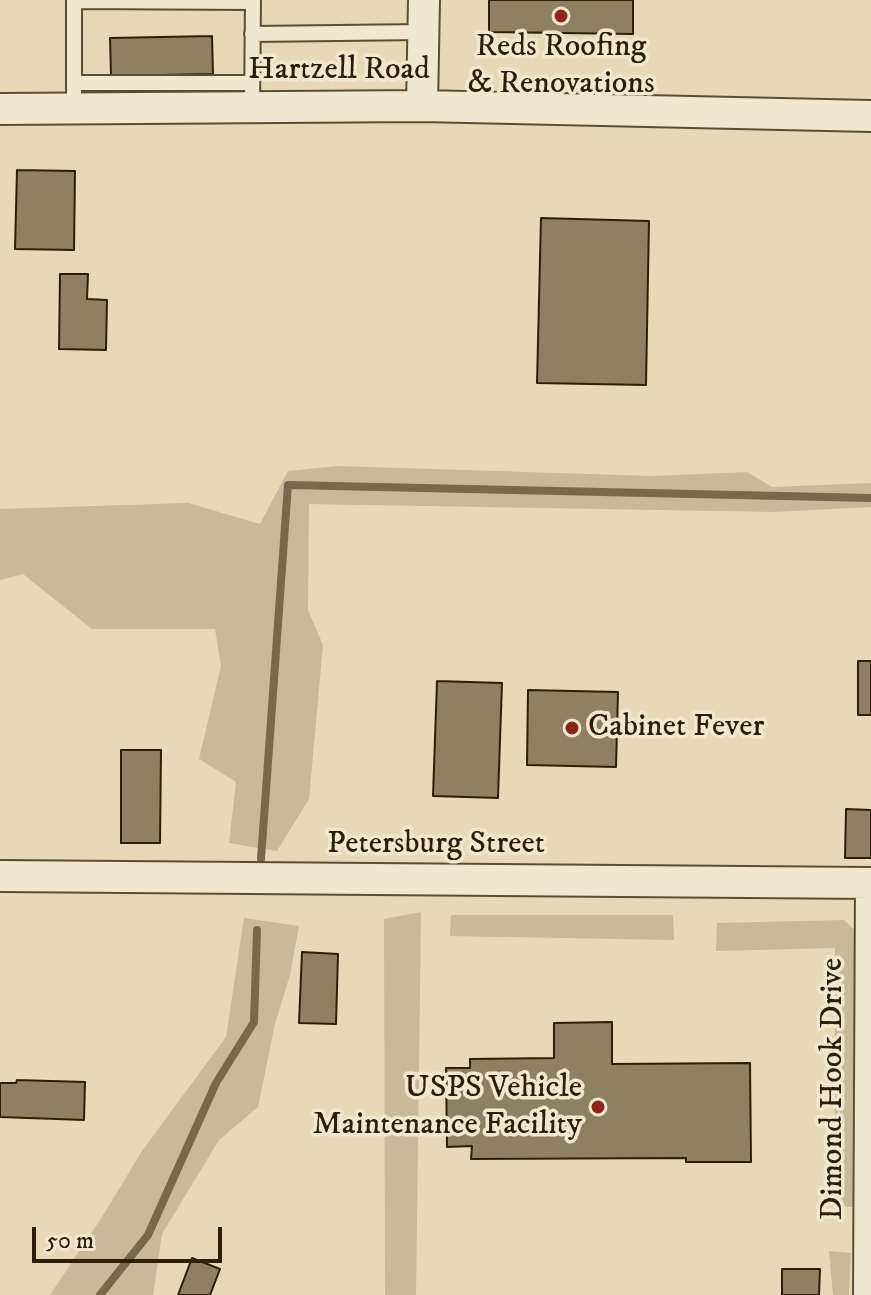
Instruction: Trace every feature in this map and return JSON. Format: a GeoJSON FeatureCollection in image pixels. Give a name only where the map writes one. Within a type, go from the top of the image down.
{"type":"FeatureCollection","features":[{"type":"Feature","properties":{"kind":"street"},"geometry":{"type":"LineString","coordinates":[[422,106],[424,0]]}},
{"type":"Feature","properties":{"kind":"street","name":"Hartzell Road"},"geometry":{"type":"LineString","coordinates":[[0,109],[74,96],[252,95],[422,106],[871,116]]}},
{"type":"Feature","properties":{"kind":"street","name":"Petersburg Street"},"geometry":{"type":"LineString","coordinates":[[0,876],[871,883]]}},
{"type":"Feature","properties":{"kind":"street","name":"Dimond Hook Drive"},"geometry":{"type":"LineString","coordinates":[[869,1295],[871,883]]}},
{"type":"Feature","properties":{"kind":"lane"},"geometry":{"type":"LineString","coordinates":[[74,96],[74,1],[253,2],[252,95]]}},
{"type":"Feature","properties":{"kind":"lane"},"geometry":{"type":"LineString","coordinates":[[252,34],[423,32]]}},
{"type":"Feature","properties":{"kind":"shaded area"},"geometry":{"type":"Polygon","coordinates":[[[339,466],[651,476],[747,472],[772,487],[871,483],[871,507],[774,512],[309,504],[308,610],[323,645],[309,799],[277,851],[229,843],[236,782],[199,759],[221,666],[215,629],[92,629],[23,574],[0,580],[0,509],[188,503],[260,524],[288,471],[339,466]]]}},
{"type":"Feature","properties":{"kind":"shaded area"},"geometry":{"type":"Polygon","coordinates":[[[421,912],[416,1295],[385,1295],[384,919],[421,912]]]}},
{"type":"Feature","properties":{"kind":"shaded area"},"geometry":{"type":"Polygon","coordinates":[[[451,915],[673,915],[674,940],[450,936],[451,915]]]}},
{"type":"Feature","properties":{"kind":"shaded area"},"geometry":{"type":"Polygon","coordinates":[[[244,918],[299,926],[258,1107],[219,1140],[162,1234],[153,1295],[50,1295],[142,1151],[226,1037],[244,918]]]}},
{"type":"Feature","properties":{"kind":"shaded area"},"geometry":{"type":"Polygon","coordinates":[[[844,920],[863,938],[859,1208],[835,1205],[835,948],[716,951],[717,923],[844,920]]]}},
{"type":"Feature","properties":{"kind":"shaded area"},"geometry":{"type":"Polygon","coordinates":[[[829,1251],[851,1253],[849,1295],[833,1295],[829,1251]]]}},
{"type":"Feature","properties":{"kind":"building","name":"Reds Roofing & Renovations"},"geometry":{"type":"Polygon","coordinates":[[[489,0],[633,0],[633,34],[489,32],[489,0]]]}},
{"type":"Feature","properties":{"kind":"building"},"geometry":{"type":"Polygon","coordinates":[[[212,36],[213,74],[111,76],[110,38],[212,36]]]}},
{"type":"Feature","properties":{"kind":"building"},"geometry":{"type":"Polygon","coordinates":[[[17,170],[75,171],[74,250],[15,249],[17,170]]]}},
{"type":"Feature","properties":{"kind":"building"},"geometry":{"type":"Polygon","coordinates":[[[541,218],[649,221],[646,385],[537,383],[541,218]]]}},
{"type":"Feature","properties":{"kind":"building"},"geometry":{"type":"Polygon","coordinates":[[[60,274],[88,274],[87,299],[107,300],[106,350],[59,349],[60,274]]]}},
{"type":"Feature","properties":{"kind":"building"},"geometry":{"type":"Polygon","coordinates":[[[858,661],[871,661],[871,715],[858,715],[858,661]]]}},
{"type":"Feature","properties":{"kind":"building"},"geometry":{"type":"Polygon","coordinates":[[[437,681],[502,683],[498,798],[433,796],[437,681]]]}},
{"type":"Feature","properties":{"kind":"building","name":"Cabinet Fever"},"geometry":{"type":"Polygon","coordinates":[[[528,690],[618,692],[616,767],[527,765],[528,690]]]}},
{"type":"Feature","properties":{"kind":"building"},"geometry":{"type":"Polygon","coordinates":[[[121,750],[161,750],[160,843],[121,843],[121,750]]]}},
{"type":"Feature","properties":{"kind":"building"},"geometry":{"type":"Polygon","coordinates":[[[846,809],[871,810],[871,858],[845,858],[846,809]]]}},
{"type":"Feature","properties":{"kind":"building"},"geometry":{"type":"Polygon","coordinates":[[[302,952],[338,954],[336,1024],[299,1023],[302,952]]]}},
{"type":"Feature","properties":{"kind":"building","name":"USPS Vehicle Maintenance Facility"},"geometry":{"type":"Polygon","coordinates":[[[612,1022],[612,1064],[750,1063],[751,1162],[686,1162],[686,1158],[471,1159],[472,1146],[447,1147],[446,1068],[470,1068],[470,1059],[554,1058],[554,1023],[612,1022]]]}},
{"type":"Feature","properties":{"kind":"building"},"geometry":{"type":"Polygon","coordinates":[[[17,1080],[85,1082],[84,1120],[0,1117],[0,1083],[16,1083],[17,1080]]]}},
{"type":"Feature","properties":{"kind":"building"},"geometry":{"type":"Polygon","coordinates":[[[192,1258],[220,1269],[210,1295],[178,1295],[192,1258]]]}},
{"type":"Feature","properties":{"kind":"building"},"geometry":{"type":"Polygon","coordinates":[[[782,1269],[820,1269],[819,1295],[782,1295],[782,1269]]]}},
{"type":"Feature","properties":{"kind":"waterway"},"geometry":{"type":"LineString","coordinates":[[261,859],[288,485],[871,498]]}},
{"type":"Feature","properties":{"kind":"waterway"},"geometry":{"type":"LineString","coordinates":[[100,1295],[148,1235],[216,1083],[254,1022],[257,930]]}},
{"type":"Feature","properties":{"kind":"place","name":"Reds Roofing & Renovations"},"geometry":{"type":"Point","coordinates":[561,16]}},
{"type":"Feature","properties":{"kind":"place","name":"Cabinet Fever"},"geometry":{"type":"Point","coordinates":[572,728]}},
{"type":"Feature","properties":{"kind":"place","name":"USPS Vehicle Maintenance Facility"},"geometry":{"type":"Point","coordinates":[598,1107]}}]}
